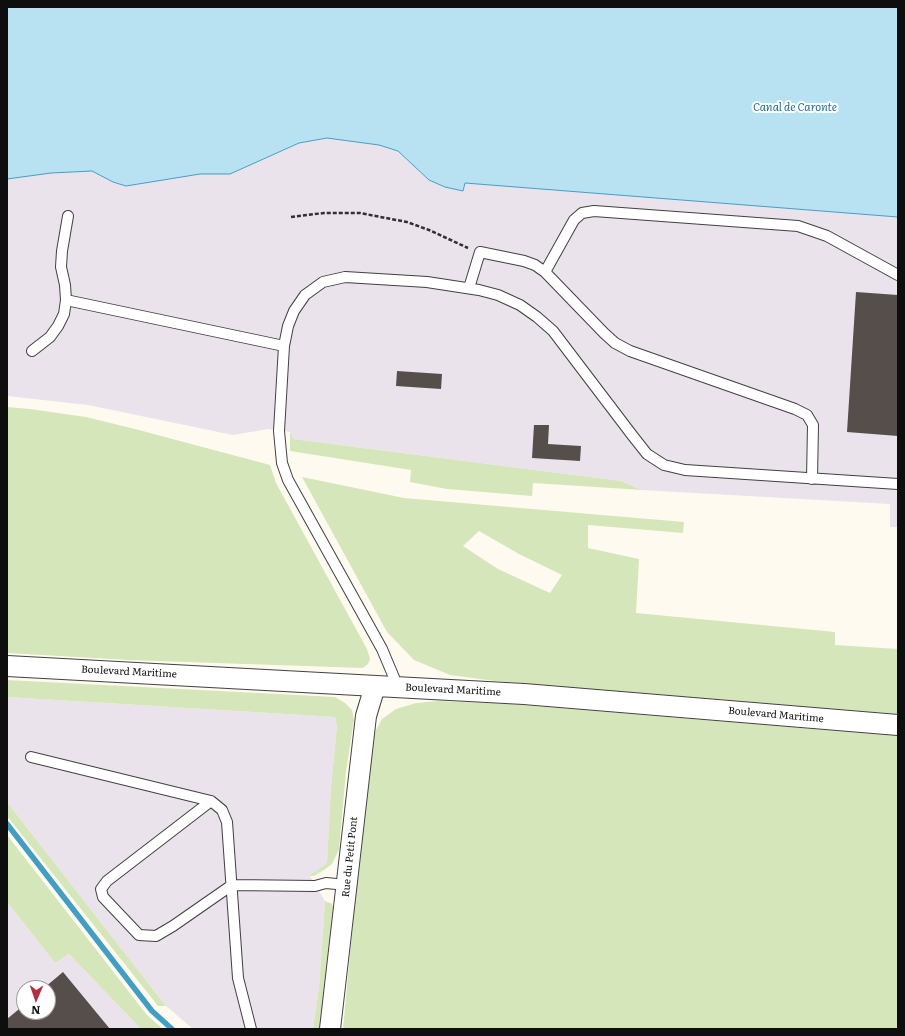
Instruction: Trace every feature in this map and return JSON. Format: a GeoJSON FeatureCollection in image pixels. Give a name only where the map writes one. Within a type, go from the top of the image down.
{"type":"FeatureCollection","features":[{"type":"Feature","properties":{"kind":"street","name":"Boulevard Maritime"},"geometry":{"type":"LineString","coordinates":[[7,666],[524,694],[898,725]]}},
{"type":"Feature","properties":{"kind":"street","name":"Rue du Petit Pont"},"geometry":{"type":"LineString","coordinates":[[330,1029],[366,716],[375,686]]}},
{"type":"Feature","properties":{"kind":"lane"},"geometry":{"type":"LineString","coordinates":[[545,272],[574,220],[582,214],[594,211],[798,226],[827,236],[898,275]]}},
{"type":"Feature","properties":{"kind":"lane"},"geometry":{"type":"LineString","coordinates":[[32,351],[50,337],[64,314],[66,300],[65,285],[61,267],[68,216]]}},
{"type":"Feature","properties":{"kind":"lane"},"geometry":{"type":"LineString","coordinates":[[469,288],[480,252],[524,261],[535,265],[545,272],[604,333],[625,348],[637,354],[794,409],[807,415],[813,425],[812,479]]}},
{"type":"Feature","properties":{"kind":"lane"},"geometry":{"type":"LineString","coordinates":[[398,687],[382,649],[288,480],[281,456],[279,431],[284,346],[288,326],[294,311],[305,295],[323,282],[345,277],[427,282],[469,288],[498,295],[520,305],[553,331],[647,454],[664,465],[684,470],[898,484]]}},
{"type":"Feature","properties":{"kind":"lane"},"geometry":{"type":"LineString","coordinates":[[66,300],[284,346]]}},
{"type":"Feature","properties":{"kind":"lane"},"geometry":{"type":"LineString","coordinates":[[31,757],[211,801],[222,810],[227,822],[238,978],[251,1029]]}},
{"type":"Feature","properties":{"kind":"lane"},"geometry":{"type":"LineString","coordinates":[[211,801],[107,881],[102,889],[103,897],[139,935],[156,936],[232,885],[315,886],[326,883],[347,885]]}},
{"type":"Feature","properties":{"kind":"path"},"geometry":{"type":"LineString","coordinates":[[291,217],[324,213],[360,213],[407,222],[467,248],[480,252]]}},
{"type":"Feature","properties":{"kind":"shaded area"},"geometry":{"type":"Polygon","coordinates":[[[327,138],[379,145],[398,151],[429,180],[445,187],[463,191],[465,183],[898,217],[898,527],[890,527],[890,504],[642,490],[621,481],[293,439],[290,432],[268,429],[233,435],[88,405],[7,396],[7,179],[51,173],[92,171],[113,182],[127,186],[200,174],[230,174],[299,143],[327,138]]]}},
{"type":"Feature","properties":{"kind":"shaded area"},"geometry":{"type":"Polygon","coordinates":[[[7,697],[335,717],[337,726],[331,787],[327,863],[310,876],[325,901],[319,988],[313,1029],[193,1029],[166,1006],[7,802],[7,697]]]}},
{"type":"Feature","properties":{"kind":"shaded area"},"geometry":{"type":"Polygon","coordinates":[[[7,902],[55,963],[69,954],[141,1029],[7,1029],[7,902]]]}},
{"type":"Feature","properties":{"kind":"green space"},"geometry":{"type":"Polygon","coordinates":[[[7,407],[86,417],[270,465],[276,483],[367,649],[370,659],[368,664],[363,668],[128,660],[7,653],[7,407]]]}},
{"type":"Feature","properties":{"kind":"green space"},"geometry":{"type":"Polygon","coordinates":[[[290,432],[293,439],[621,481],[642,490],[533,483],[532,496],[447,489],[410,482],[411,470],[290,451],[290,432]]]}},
{"type":"Feature","properties":{"kind":"green space"},"geometry":{"type":"Polygon","coordinates":[[[302,477],[404,498],[684,522],[683,533],[588,525],[588,548],[639,559],[636,613],[835,632],[835,645],[898,649],[898,714],[495,681],[450,675],[414,660],[387,632],[302,477]],[[479,531],[463,546],[498,569],[550,593],[562,575],[519,554],[479,531]]]}},
{"type":"Feature","properties":{"kind":"green space"},"geometry":{"type":"Polygon","coordinates":[[[7,680],[335,697],[345,703],[352,710],[354,719],[346,772],[339,849],[332,864],[314,876],[309,876],[327,863],[331,787],[337,726],[335,717],[7,697],[7,680]]]}},
{"type":"Feature","properties":{"kind":"green space"},"geometry":{"type":"Polygon","coordinates":[[[437,701],[511,704],[898,736],[898,1029],[343,1029],[369,748],[382,719],[396,709],[416,703],[437,701]]]}},
{"type":"Feature","properties":{"kind":"green space"},"geometry":{"type":"Polygon","coordinates":[[[7,802],[166,1006],[158,1006],[7,816],[7,802]]]}},
{"type":"Feature","properties":{"kind":"green space"},"geometry":{"type":"Polygon","coordinates":[[[7,835],[147,1015],[163,1029],[141,1029],[69,954],[55,963],[7,902],[7,835]]]}},
{"type":"Feature","properties":{"kind":"green space"},"geometry":{"type":"Polygon","coordinates":[[[325,901],[332,904],[333,908],[329,967],[323,1029],[313,1029],[319,988],[325,901]]]}},
{"type":"Feature","properties":{"kind":"water","name":"Canal de Caronte"},"geometry":{"type":"Polygon","coordinates":[[[7,7],[898,7],[898,217],[465,183],[463,191],[445,187],[429,180],[398,151],[379,145],[327,138],[299,143],[230,174],[200,174],[126,186],[113,182],[92,171],[51,173],[7,179],[7,7]]]}},
{"type":"Feature","properties":{"kind":"building"},"geometry":{"type":"Polygon","coordinates":[[[856,292],[898,295],[898,436],[847,432],[856,292]]]}},
{"type":"Feature","properties":{"kind":"building"},"geometry":{"type":"Polygon","coordinates":[[[397,371],[442,374],[441,389],[396,386],[397,371]]]}},
{"type":"Feature","properties":{"kind":"building"},"geometry":{"type":"Polygon","coordinates":[[[534,425],[549,425],[548,444],[581,446],[580,461],[532,458],[534,425]]]}},
{"type":"Feature","properties":{"kind":"building"},"geometry":{"type":"Polygon","coordinates":[[[63,972],[110,1029],[7,1029],[7,1019],[16,1012],[16,1020],[56,1020],[56,980],[54,980],[63,972]]]}},
{"type":"Feature","properties":{"kind":"waterway"},"geometry":{"type":"LineString","coordinates":[[7,824],[152,1011],[172,1029]]}}]}
